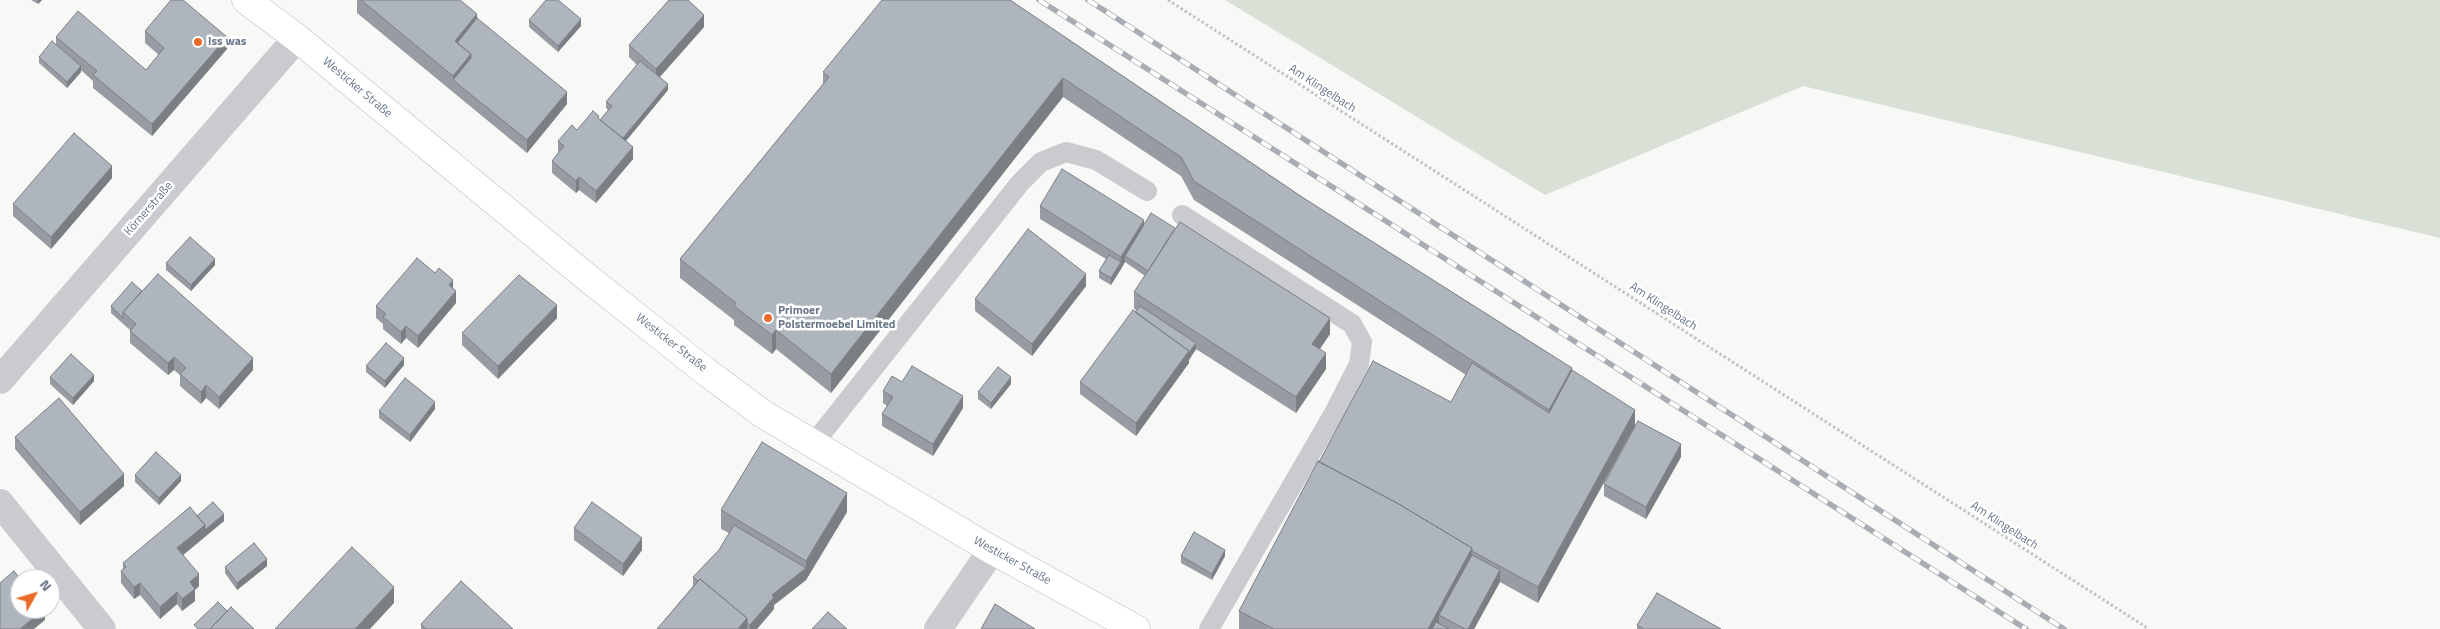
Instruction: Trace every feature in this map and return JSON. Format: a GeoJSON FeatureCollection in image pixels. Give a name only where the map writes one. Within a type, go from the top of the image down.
{"type":"FeatureCollection","features":[{"type":"Feature","properties":{"kind":"main road","name":"Westicker Straße"},"geometry":{"type":"LineString","coordinates":[[246,0],[297,38],[496,203],[763,414],[850,468],[992,550],[1136,629]]}},
{"type":"Feature","properties":{"kind":"street","name":"Körnerstraße"},"geometry":{"type":"LineString","coordinates":[[0,380],[297,38]]}},
{"type":"Feature","properties":{"kind":"street"},"geometry":{"type":"LineString","coordinates":[[0,503],[102,629]]}},
{"type":"Feature","properties":{"kind":"street"},"geometry":{"type":"LineString","coordinates":[[938,629],[992,550]]}},
{"type":"Feature","properties":{"kind":"lane"},"geometry":{"type":"LineString","coordinates":[[814,444],[1020,183],[1041,162],[1066,152],[1096,160],[1147,192]]}},
{"type":"Feature","properties":{"kind":"lane"},"geometry":{"type":"LineString","coordinates":[[1182,215],[1352,324],[1362,342],[1359,364],[1334,412],[1209,629]]}},
{"type":"Feature","properties":{"kind":"path","name":"Am Klingelbach"},"geometry":{"type":"LineString","coordinates":[[1168,0],[2149,629]]}},
{"type":"Feature","properties":{"kind":"shaded area"},"geometry":{"type":"Polygon","coordinates":[[[1225,0],[2440,0],[2440,238],[1803,86],[1545,195],[1225,0]]]}},
{"type":"Feature","properties":{"kind":"building"},"geometry":{"type":"Polygon","coordinates":[[[171,0],[183,0],[227,37],[152,124],[93,75],[97,71],[56,37],[78,11],[146,70],[164,48],[145,31],[171,0]]]}},
{"type":"Feature","properties":{"kind":"building"},"geometry":{"type":"Polygon","coordinates":[[[361,0],[460,0],[477,14],[455,41],[471,54],[453,76],[361,0]]]}},
{"type":"Feature","properties":{"kind":"building"},"geometry":{"type":"Polygon","coordinates":[[[546,0],[558,0],[581,19],[558,46],[529,20],[546,0]]]}},
{"type":"Feature","properties":{"kind":"building"},"geometry":{"type":"Polygon","coordinates":[[[669,0],[688,0],[704,15],[656,69],[629,45],[669,0]]]}},
{"type":"Feature","properties":{"kind":"building"},"geometry":{"type":"Polygon","coordinates":[[[882,0],[1010,0],[1305,199],[1572,368],[1549,410],[1194,181],[1181,157],[1063,78],[831,374],[776,330],[772,335],[734,306],[736,303],[680,259],[829,77],[823,72],[882,0]]]}},
{"type":"Feature","properties":{"kind":"building"},"geometry":{"type":"Polygon","coordinates":[[[477,18],[567,92],[527,140],[453,80],[471,58],[471,54],[457,43],[477,18]]]}},
{"type":"Feature","properties":{"kind":"building"},"geometry":{"type":"Polygon","coordinates":[[[52,41],[81,66],[67,82],[39,57],[52,41]]]}},
{"type":"Feature","properties":{"kind":"building"},"geometry":{"type":"Polygon","coordinates":[[[640,61],[668,84],[623,138],[600,120],[612,106],[606,102],[640,61]]]}},
{"type":"Feature","properties":{"kind":"building"},"geometry":{"type":"Polygon","coordinates":[[[593,111],[599,116],[598,118],[633,147],[596,191],[579,177],[576,181],[552,161],[564,146],[558,141],[572,125],[577,130],[593,111]]]}},
{"type":"Feature","properties":{"kind":"building"},"geometry":{"type":"Polygon","coordinates":[[[74,133],[112,166],[51,237],[13,204],[74,133]]]}},
{"type":"Feature","properties":{"kind":"building"},"geometry":{"type":"Polygon","coordinates":[[[1062,169],[1144,220],[1121,257],[1040,206],[1062,169]]]}},
{"type":"Feature","properties":{"kind":"building"},"geometry":{"type":"Polygon","coordinates":[[[1151,213],[1175,228],[1148,271],[1125,256],[1151,213]]]}},
{"type":"Feature","properties":{"kind":"building"},"geometry":{"type":"Polygon","coordinates":[[[1180,222],[1330,318],[1312,344],[1326,353],[1296,397],[1134,292],[1180,222]]]}},
{"type":"Feature","properties":{"kind":"building"},"geometry":{"type":"Polygon","coordinates":[[[1028,229],[1086,274],[1032,344],[975,299],[1028,229]]]}},
{"type":"Feature","properties":{"kind":"building"},"geometry":{"type":"Polygon","coordinates":[[[190,237],[215,259],[191,285],[166,263],[190,237]]]}},
{"type":"Feature","properties":{"kind":"building"},"geometry":{"type":"Polygon","coordinates":[[[1109,255],[1121,262],[1111,278],[1099,271],[1109,255]]]}},
{"type":"Feature","properties":{"kind":"building"},"geometry":{"type":"Polygon","coordinates":[[[417,258],[435,273],[439,268],[453,280],[449,285],[456,291],[418,336],[406,326],[401,332],[383,317],[386,314],[376,306],[417,258]]]}},
{"type":"Feature","properties":{"kind":"building"},"geometry":{"type":"Polygon","coordinates":[[[158,274],[253,358],[219,397],[206,385],[201,392],[180,374],[186,368],[174,357],[168,363],[130,331],[136,324],[123,312],[158,274]]]}},
{"type":"Feature","properties":{"kind":"building"},"geometry":{"type":"Polygon","coordinates":[[[519,275],[557,305],[498,366],[462,333],[519,275]]]}},
{"type":"Feature","properties":{"kind":"building"},"geometry":{"type":"Polygon","coordinates":[[[132,282],[142,291],[123,312],[123,318],[111,306],[132,282]]]}},
{"type":"Feature","properties":{"kind":"building"},"geometry":{"type":"Polygon","coordinates":[[[1140,306],[1196,343],[1189,353],[1189,351],[1135,312],[1140,306]]]}},
{"type":"Feature","properties":{"kind":"building"},"geometry":{"type":"Polygon","coordinates":[[[1133,310],[1189,351],[1136,423],[1080,382],[1133,310]]]}},
{"type":"Feature","properties":{"kind":"building"},"geometry":{"type":"Polygon","coordinates":[[[386,343],[404,358],[385,381],[366,366],[386,343]]]}},
{"type":"Feature","properties":{"kind":"building"},"geometry":{"type":"Polygon","coordinates":[[[71,354],[94,375],[73,398],[50,377],[71,354]]]}},
{"type":"Feature","properties":{"kind":"building"},"geometry":{"type":"Polygon","coordinates":[[[1373,361],[1451,402],[1472,363],[1549,413],[1572,370],[1635,410],[1538,587],[1472,551],[1472,548],[1397,503],[1319,462],[1373,361]]]}},
{"type":"Feature","properties":{"kind":"building"},"geometry":{"type":"Polygon","coordinates":[[[912,366],[963,396],[933,444],[882,414],[893,397],[883,391],[892,376],[902,382],[912,366]]]}},
{"type":"Feature","properties":{"kind":"building"},"geometry":{"type":"Polygon","coordinates":[[[998,367],[1011,377],[991,403],[978,392],[998,367]]]}},
{"type":"Feature","properties":{"kind":"building"},"geometry":{"type":"Polygon","coordinates":[[[405,378],[435,402],[410,435],[379,411],[405,378]]]}},
{"type":"Feature","properties":{"kind":"building"},"geometry":{"type":"Polygon","coordinates":[[[59,398],[124,474],[80,512],[15,437],[59,398]]]}},
{"type":"Feature","properties":{"kind":"building"},"geometry":{"type":"Polygon","coordinates":[[[1638,421],[1681,444],[1646,507],[1604,484],[1638,421]]]}},
{"type":"Feature","properties":{"kind":"building"},"geometry":{"type":"Polygon","coordinates":[[[762,442],[847,493],[806,561],[721,510],[762,442]]]}},
{"type":"Feature","properties":{"kind":"building"},"geometry":{"type":"Polygon","coordinates":[[[156,452],[181,475],[159,498],[135,475],[156,452]]]}},
{"type":"Feature","properties":{"kind":"building"},"geometry":{"type":"Polygon","coordinates":[[[1318,461],[1397,503],[1472,548],[1428,629],[1274,629],[1239,611],[1318,461]]]}},
{"type":"Feature","properties":{"kind":"building"},"geometry":{"type":"Polygon","coordinates":[[[213,502],[224,514],[205,530],[205,525],[197,516],[213,502]]]}},
{"type":"Feature","properties":{"kind":"building"},"geometry":{"type":"Polygon","coordinates":[[[592,502],[642,538],[623,564],[574,528],[592,502]]]}},
{"type":"Feature","properties":{"kind":"building"},"geometry":{"type":"Polygon","coordinates":[[[190,507],[205,525],[177,548],[199,574],[190,582],[195,589],[182,599],[177,592],[160,607],[140,583],[134,587],[121,571],[126,567],[123,563],[190,507]]]}},
{"type":"Feature","properties":{"kind":"building"},"geometry":{"type":"Polygon","coordinates":[[[734,525],[806,568],[772,595],[774,597],[750,625],[747,623],[747,618],[700,579],[698,581],[693,577],[719,550],[734,525]]]}},
{"type":"Feature","properties":{"kind":"building"},"geometry":{"type":"Polygon","coordinates":[[[1194,532],[1225,550],[1212,574],[1181,556],[1194,532]]]}},
{"type":"Feature","properties":{"kind":"building"},"geometry":{"type":"Polygon","coordinates":[[[254,543],[267,559],[237,583],[225,567],[254,543]]]}},
{"type":"Feature","properties":{"kind":"building"},"geometry":{"type":"Polygon","coordinates":[[[352,547],[394,587],[355,629],[275,629],[352,547]]]}},
{"type":"Feature","properties":{"kind":"building"},"geometry":{"type":"Polygon","coordinates":[[[1472,555],[1500,570],[1468,629],[1465,629],[1439,615],[1472,555]]]}},
{"type":"Feature","properties":{"kind":"building"},"geometry":{"type":"Polygon","coordinates":[[[10,574],[10,619],[32,619],[20,629],[0,629],[0,583],[10,574]]]}},
{"type":"Feature","properties":{"kind":"building"},"geometry":{"type":"Polygon","coordinates":[[[700,579],[747,618],[738,629],[657,629],[700,579]]]}},
{"type":"Feature","properties":{"kind":"building"},"geometry":{"type":"Polygon","coordinates":[[[461,581],[513,629],[426,629],[421,624],[461,581]]]}},
{"type":"Feature","properties":{"kind":"building"},"geometry":{"type":"Polygon","coordinates":[[[1657,593],[1721,629],[1644,629],[1637,625],[1657,593]]]}},
{"type":"Feature","properties":{"kind":"building"},"geometry":{"type":"Polygon","coordinates":[[[218,602],[227,611],[210,629],[198,629],[194,625],[218,602]]]}},
{"type":"Feature","properties":{"kind":"building"},"geometry":{"type":"Polygon","coordinates":[[[995,604],[1035,629],[981,629],[995,604]]]}},
{"type":"Feature","properties":{"kind":"building"},"geometry":{"type":"Polygon","coordinates":[[[231,607],[254,629],[210,629],[231,607]]]}},
{"type":"Feature","properties":{"kind":"building"},"geometry":{"type":"Polygon","coordinates":[[[828,612],[847,629],[812,629],[828,612]]]}},
{"type":"Feature","properties":{"kind":"building"},"geometry":{"type":"Polygon","coordinates":[[[1436,622],[1449,629],[1432,629],[1436,622]]]}},
{"type":"Feature","properties":{"kind":"railway"},"geometry":{"type":"LineString","coordinates":[[1039,0],[2026,629]]}},
{"type":"Feature","properties":{"kind":"railway"},"geometry":{"type":"LineString","coordinates":[[1088,0],[2064,629]]}},
{"type":"Feature","properties":{"kind":"place","name":"Iss was"},"geometry":{"type":"Point","coordinates":[198,42]}},
{"type":"Feature","properties":{"kind":"place","name":"Primoer Polstermoebel Limited"},"geometry":{"type":"Point","coordinates":[768,318]}}]}
